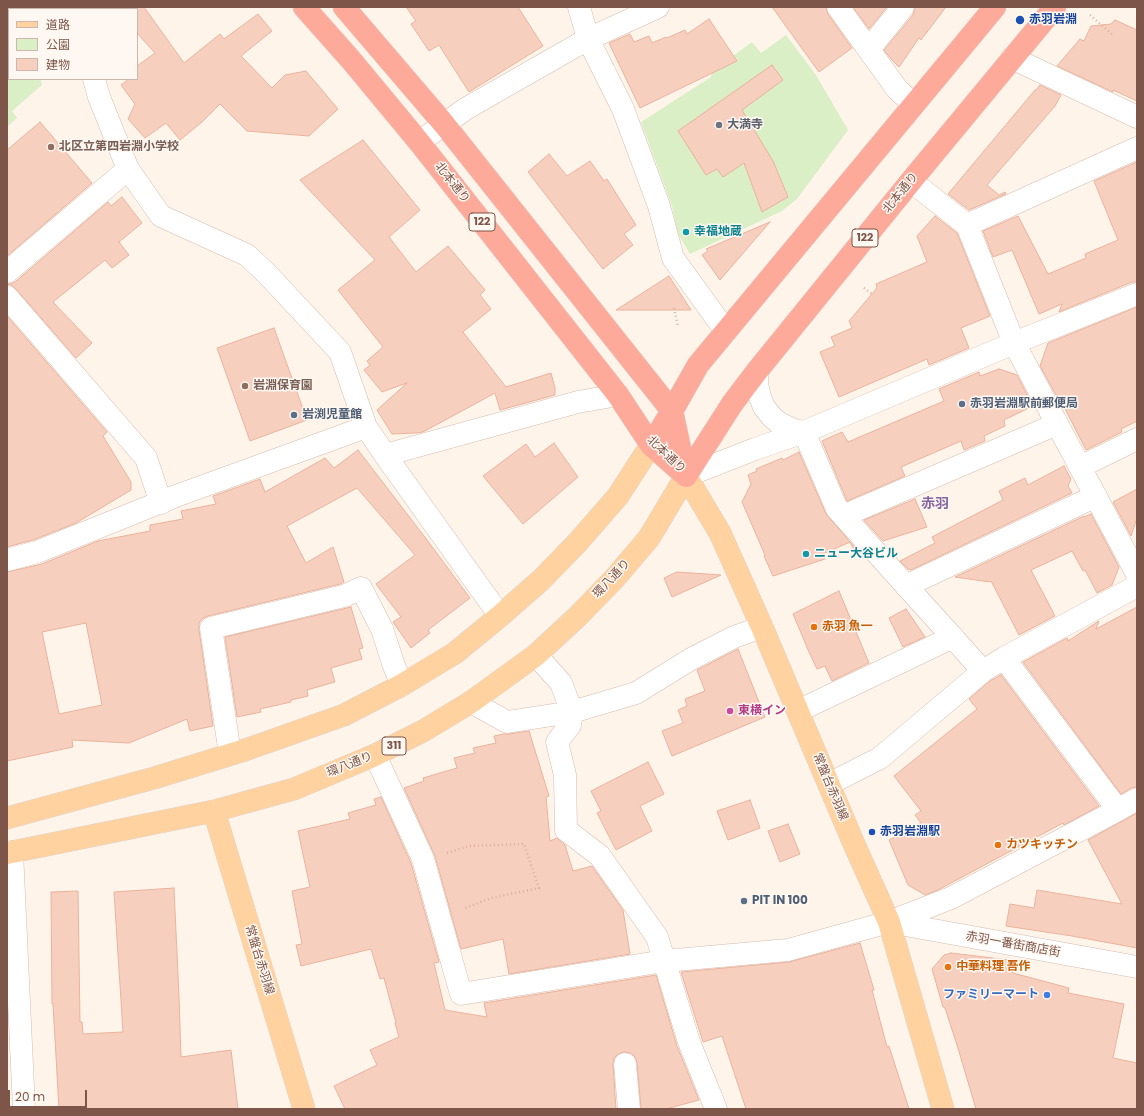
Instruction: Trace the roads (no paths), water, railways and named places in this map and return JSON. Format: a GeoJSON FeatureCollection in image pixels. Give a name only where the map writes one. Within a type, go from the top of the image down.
{"type":"FeatureCollection","features":[{"type":"Feature","properties":{"kind":"highway","name":"北本通り"},"geometry":{"type":"LineString","coordinates":[[304,7],[351,60],[419,142],[618,395],[651,445],[686,476],[732,404],[757,371],[1055,7]]}},
{"type":"Feature","properties":{"kind":"highway","name":"122"},"geometry":{"type":"LineString","coordinates":[[344,7],[444,124],[672,411],[686,476]]}},
{"type":"Feature","properties":{"kind":"highway"},"geometry":{"type":"LineString","coordinates":[[651,445],[698,365],[725,330],[994,7]]}},
{"type":"Feature","properties":{"kind":"main road"},"geometry":{"type":"LineString","coordinates":[[7,818],[154,778],[246,750],[344,715],[402,685],[455,652],[500,616],[541,580],[578,542],[618,496],[651,445]]}},
{"type":"Feature","properties":{"kind":"main road","name":"常盤台赤羽線"},"geometry":{"type":"LineString","coordinates":[[686,476],[720,532],[872,885],[890,922],[943,1109]]}},
{"type":"Feature","properties":{"kind":"main road","name":"環八通り"},"geometry":{"type":"LineString","coordinates":[[9,852],[214,811],[294,789],[375,755],[424,732],[472,702],[536,654],[577,617],[619,573],[649,538],[686,476]]}},
{"type":"Feature","properties":{"kind":"main road","name":"常盤台赤羽線"},"geometry":{"type":"LineString","coordinates":[[214,811],[304,1109]]}},
{"type":"Feature","properties":{"kind":"street"},"geometry":{"type":"LineString","coordinates":[[579,7],[588,39],[623,109],[659,206],[673,258],[725,330]]}},
{"type":"Feature","properties":{"kind":"street"},"geometry":{"type":"LineString","coordinates":[[419,142],[467,108],[588,39],[658,7]]}},
{"type":"Feature","properties":{"kind":"street"},"geometry":{"type":"LineString","coordinates":[[838,7],[897,89],[913,104]]}},
{"type":"Feature","properties":{"kind":"street"},"geometry":{"type":"LineString","coordinates":[[869,49],[903,7]]}},
{"type":"Feature","properties":{"kind":"street"},"geometry":{"type":"LineString","coordinates":[[1012,58],[1137,117]]}},
{"type":"Feature","properties":{"kind":"street"},"geometry":{"type":"LineString","coordinates":[[94,80],[99,97],[128,168],[161,216],[247,255],[268,275],[340,352],[366,427],[500,616]]}},
{"type":"Feature","properties":{"kind":"street"},"geometry":{"type":"LineString","coordinates":[[967,225],[1137,148]]}},
{"type":"Feature","properties":{"kind":"street"},"geometry":{"type":"LineString","coordinates":[[7,272],[128,168]]}},
{"type":"Feature","properties":{"kind":"street"},"geometry":{"type":"LineString","coordinates":[[911,181],[967,225],[1014,343],[1137,574]]}},
{"type":"Feature","properties":{"kind":"street"},"geometry":{"type":"LineString","coordinates":[[686,476],[804,432],[1014,343],[1137,294]]}},
{"type":"Feature","properties":{"kind":"street"},"geometry":{"type":"LineString","coordinates":[[7,297],[146,458],[161,503]]}},
{"type":"Feature","properties":{"kind":"street"},"geometry":{"type":"LineString","coordinates":[[757,371],[757,384],[764,407],[779,423],[794,430],[804,432]]}},
{"type":"Feature","properties":{"kind":"street"},"geometry":{"type":"LineString","coordinates":[[385,455],[578,402],[618,395]]}},
{"type":"Feature","properties":{"kind":"street"},"geometry":{"type":"LineString","coordinates":[[843,516],[1057,424]]}},
{"type":"Feature","properties":{"kind":"street"},"geometry":{"type":"LineString","coordinates":[[7,560],[37,552],[161,503],[366,427]]}},
{"type":"Feature","properties":{"kind":"street"},"geometry":{"type":"LineString","coordinates":[[804,432],[837,509],[983,671]]}},
{"type":"Feature","properties":{"kind":"street"},"geometry":{"type":"LineString","coordinates":[[1080,467],[1137,439]]}},
{"type":"Feature","properties":{"kind":"street"},"geometry":{"type":"LineString","coordinates":[[906,586],[1096,496]]}},
{"type":"Feature","properties":{"kind":"street"},"geometry":{"type":"LineString","coordinates":[[829,784],[880,758],[983,671],[1004,658],[1137,586]]}},
{"type":"Feature","properties":{"kind":"street"},"geometry":{"type":"LineString","coordinates":[[230,754],[212,628],[344,596],[361,588],[382,629],[402,685]]}},
{"type":"Feature","properties":{"kind":"street"},"geometry":{"type":"LineString","coordinates":[[472,702],[507,722],[572,712],[636,693],[691,659],[734,637],[762,627]]}},
{"type":"Feature","properties":{"kind":"street"},"geometry":{"type":"LineString","coordinates":[[798,711],[953,637]]}},
{"type":"Feature","properties":{"kind":"street"},"geometry":{"type":"LineString","coordinates":[[536,654],[561,683],[572,712],[570,725],[557,742],[566,775],[566,830],[600,856],[657,937],[689,1042],[716,1109]]}},
{"type":"Feature","properties":{"kind":"street"},"geometry":{"type":"LineString","coordinates":[[1004,658],[1118,810]]}},
{"type":"Feature","properties":{"kind":"street"},"geometry":{"type":"LineString","coordinates":[[375,755],[423,859],[461,994],[664,961],[788,950],[890,922],[951,898],[1137,799]]}},
{"type":"Feature","properties":{"kind":"street"},"geometry":{"type":"LineString","coordinates":[[9,852],[14,1043],[24,1109]]}},
{"type":"Feature","properties":{"kind":"street","name":"赤羽一番街商店街"},"geometry":{"type":"LineString","coordinates":[[890,922],[1137,967]]}},
{"type":"Feature","properties":{"kind":"street"},"geometry":{"type":"LineString","coordinates":[[625,1064],[629,1109]]}},
{"type":"Feature","properties":{"kind":"place","name":"赤羽岩淵"},"geometry":{"type":"Point","coordinates":[1020,20]}},
{"type":"Feature","properties":{"kind":"place","name":"大満寺"},"geometry":{"type":"Point","coordinates":[719,125]}},
{"type":"Feature","properties":{"kind":"place","name":"北区立第四岩淵小学校"},"geometry":{"type":"Point","coordinates":[51,147]}},
{"type":"Feature","properties":{"kind":"place","name":"幸福地蔵"},"geometry":{"type":"Point","coordinates":[686,232]}},
{"type":"Feature","properties":{"kind":"place","name":"岩淵保育園"},"geometry":{"type":"Point","coordinates":[245,386]}},
{"type":"Feature","properties":{"kind":"place","name":"赤羽岩淵駅前郵便局"},"geometry":{"type":"Point","coordinates":[962,404]}},
{"type":"Feature","properties":{"kind":"place","name":"岩渕児童館"},"geometry":{"type":"Point","coordinates":[294,415]}},
{"type":"Feature","properties":{"kind":"place","name":"ニュー大谷ビル"},"geometry":{"type":"Point","coordinates":[806,554]}},
{"type":"Feature","properties":{"kind":"place","name":"赤羽 魚一"},"geometry":{"type":"Point","coordinates":[814,627]}},
{"type":"Feature","properties":{"kind":"place","name":"東横イン"},"geometry":{"type":"Point","coordinates":[730,711]}},
{"type":"Feature","properties":{"kind":"place","name":"赤羽岩淵駅"},"geometry":{"type":"Point","coordinates":[872,832]}},
{"type":"Feature","properties":{"kind":"place","name":"カツキッチン"},"geometry":{"type":"Point","coordinates":[998,845]}},
{"type":"Feature","properties":{"kind":"place","name":"PIT IN 100"},"geometry":{"type":"Point","coordinates":[744,901]}},
{"type":"Feature","properties":{"kind":"place","name":"中華料理 吾作"},"geometry":{"type":"Point","coordinates":[948,967]}},
{"type":"Feature","properties":{"kind":"place","name":"ファミリーマート"},"geometry":{"type":"Point","coordinates":[1047,995]}},
{"type":"Feature","properties":{"kind":"district","name":"赤羽"},"geometry":{"type":"Point","coordinates":[935,504]}}]}
